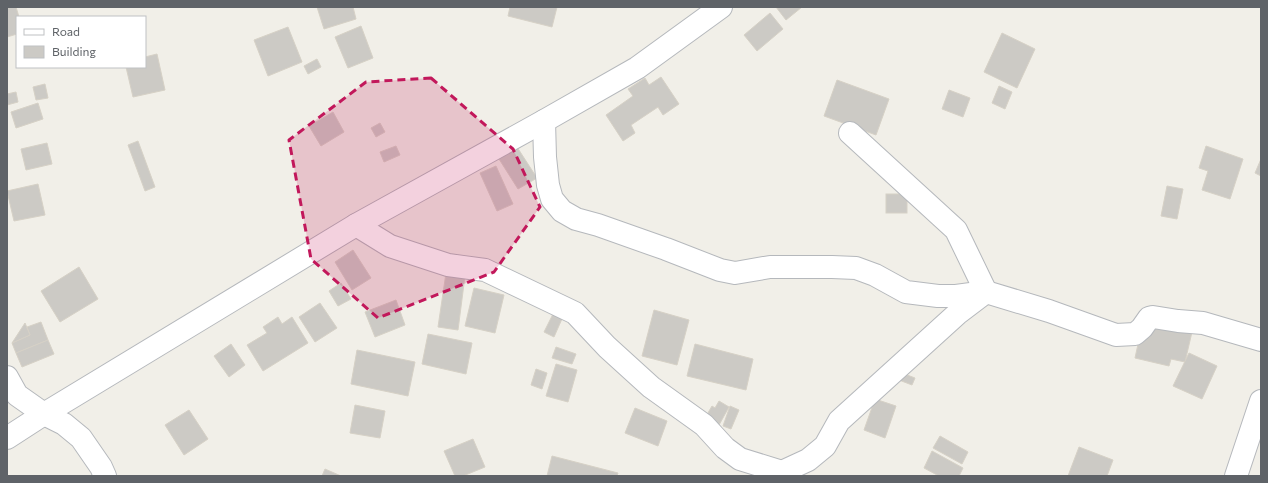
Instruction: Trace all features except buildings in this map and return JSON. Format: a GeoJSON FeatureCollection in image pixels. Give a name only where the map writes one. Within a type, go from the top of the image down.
{"type":"FeatureCollection","features":[{"type":"Feature","properties":{"kind":"street"},"geometry":{"type":"LineString","coordinates":[[7,438],[44,414],[356,225],[638,68],[720,7]]}},
{"type":"Feature","properties":{"kind":"street"},"geometry":{"type":"LineString","coordinates":[[544,121],[545,157],[548,185],[552,199],[562,211],[576,219],[598,225],[666,249],[720,270],[735,273],[770,267],[856,268],[875,275],[906,292],[938,296],[956,296],[986,292],[1049,311],[1116,335],[1135,334],[1142,328],[1149,318],[1153,317],[1203,323],[1261,340]]}},
{"type":"Feature","properties":{"kind":"street"},"geometry":{"type":"LineString","coordinates":[[850,133],[956,230],[986,292]]}},
{"type":"Feature","properties":{"kind":"street"},"geometry":{"type":"LineString","coordinates":[[356,225],[390,246],[448,265],[485,270],[575,313],[607,347],[651,386],[704,425],[725,448],[740,459],[783,474],[808,460],[825,446],[839,421],[957,314],[986,292]]}},
{"type":"Feature","properties":{"kind":"street"},"geometry":{"type":"LineString","coordinates":[[7,377],[17,395],[44,414],[64,424],[81,438],[101,467],[105,476]]}},
{"type":"Feature","properties":{"kind":"street"},"geometry":{"type":"LineString","coordinates":[[1236,476],[1261,401]]}},
{"type":"Feature","properties":{"kind":"highlighted area"},"geometry":{"type":"Polygon","coordinates":[[[431,78],[513,149],[540,207],[494,272],[378,318],[311,259],[289,140],[366,82],[431,78]]]}}]}
